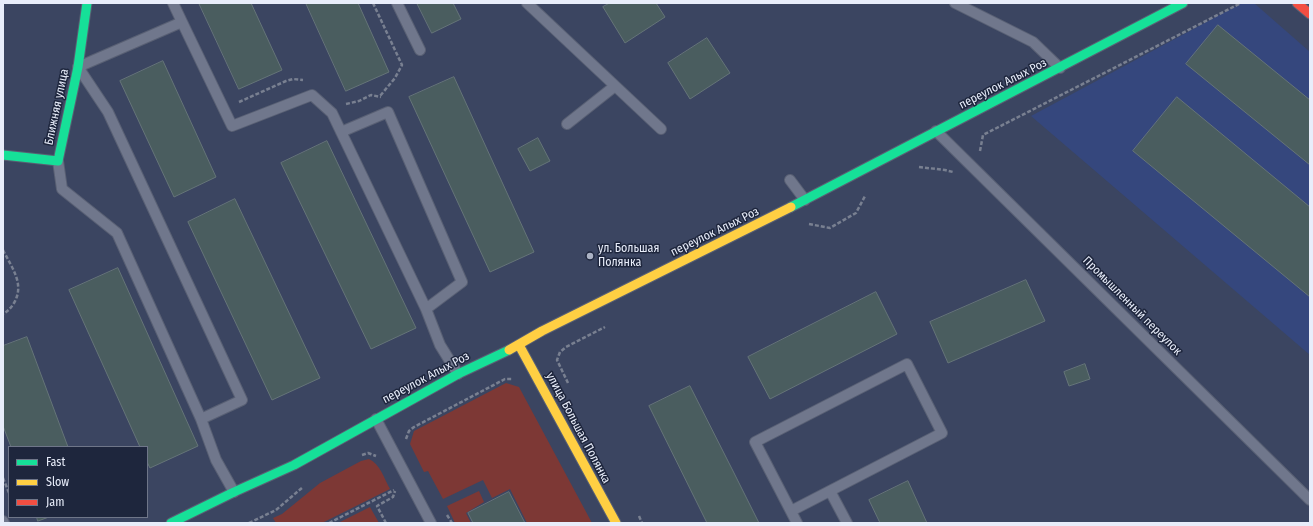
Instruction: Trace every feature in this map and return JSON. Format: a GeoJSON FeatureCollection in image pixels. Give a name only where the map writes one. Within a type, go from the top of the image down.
{"type":"FeatureCollection","features":[{"type":"Feature","properties":{"kind":"street","name":"Ближняя улица"},"geometry":{"type":"LineString","coordinates":[[3,155],[58,161],[78,66],[87,3]]}},
{"type":"Feature","properties":{"kind":"street","name":"переулок Алых Роз"},"geometry":{"type":"LineString","coordinates":[[171,523],[294,465],[458,374],[519,345],[542,331],[805,200],[1183,3]]}},
{"type":"Feature","properties":{"kind":"street"},"geometry":{"type":"LineString","coordinates":[[1297,3],[1310,14]]}},
{"type":"Feature","properties":{"kind":"street","name":"улица Большая Полянка"},"geometry":{"type":"LineString","coordinates":[[519,345],[616,523]]}},
{"type":"Feature","properties":{"kind":"lane"},"geometry":{"type":"LineString","coordinates":[[173,3],[232,126],[312,95],[332,113],[426,309],[440,345],[458,374]]}},
{"type":"Feature","properties":{"kind":"lane"},"geometry":{"type":"LineString","coordinates":[[397,3],[420,50]]}},
{"type":"Feature","properties":{"kind":"lane"},"geometry":{"type":"LineString","coordinates":[[527,3],[660,129]]}},
{"type":"Feature","properties":{"kind":"lane"},"geometry":{"type":"LineString","coordinates":[[955,3],[1033,42],[1060,68]]}},
{"type":"Feature","properties":{"kind":"lane"},"geometry":{"type":"LineString","coordinates":[[182,22],[78,66],[108,112],[242,400],[201,419]]}},
{"type":"Feature","properties":{"kind":"lane"},"geometry":{"type":"LineString","coordinates":[[567,124],[614,86]]}},
{"type":"Feature","properties":{"kind":"lane"},"geometry":{"type":"LineString","coordinates":[[342,132],[388,112],[462,282],[426,309]]}},
{"type":"Feature","properties":{"kind":"lane","name":"Промышленный переулок"},"geometry":{"type":"LineString","coordinates":[[936,131],[1310,500]]}},
{"type":"Feature","properties":{"kind":"lane"},"geometry":{"type":"LineString","coordinates":[[58,161],[62,189],[117,233],[201,419],[216,460],[234,492]]}},
{"type":"Feature","properties":{"kind":"lane"},"geometry":{"type":"LineString","coordinates":[[790,180],[805,200]]}},
{"type":"Feature","properties":{"kind":"lane"},"geometry":{"type":"LineString","coordinates":[[791,511],[942,433],[907,364],[755,442],[797,523]]}},
{"type":"Feature","properties":{"kind":"lane"},"geometry":{"type":"LineString","coordinates":[[376,419],[431,523]]}},
{"type":"Feature","properties":{"kind":"lane"},"geometry":{"type":"LineString","coordinates":[[830,491],[847,523]]}},
{"type":"Feature","properties":{"kind":"path"},"geometry":{"type":"LineString","coordinates":[[340,103],[352,103],[371,95],[380,96],[401,69],[402,65],[373,3]]}},
{"type":"Feature","properties":{"kind":"path"},"geometry":{"type":"LineString","coordinates":[[918,167],[945,170],[955,173],[979,157],[983,135],[1241,3]]}},
{"type":"Feature","properties":{"kind":"path"},"geometry":{"type":"LineString","coordinates":[[234,102],[240,102],[293,79],[308,81]]}},
{"type":"Feature","properties":{"kind":"path"},"geometry":{"type":"LineString","coordinates":[[809,224],[830,228],[856,213],[864,197],[870,193]]}},
{"type":"Feature","properties":{"kind":"path"},"geometry":{"type":"LineString","coordinates":[[3,250],[16,276],[19,287],[15,301],[8,311],[3,314]]}},
{"type":"Feature","properties":{"kind":"path"},"geometry":{"type":"LineString","coordinates":[[568,383],[557,360],[560,352],[566,347],[609,325]]}},
{"type":"Feature","properties":{"kind":"path"},"geometry":{"type":"LineString","coordinates":[[3,478],[8,490]]}},
{"type":"Feature","properties":{"kind":"path"},"geometry":{"type":"LineString","coordinates":[[329,523],[396,488],[393,497],[377,506],[386,523]]}},
{"type":"Feature","properties":{"kind":"path"},"geometry":{"type":"LineString","coordinates":[[638,516],[642,523]]}},
{"type":"Feature","properties":{"kind":"shaded area"},"geometry":{"type":"Polygon","coordinates":[[[1242,3],[1254,3],[1310,52],[1310,355],[1031,116],[1242,3]]]}},
{"type":"Feature","properties":{"kind":"shaded area"},"geometry":{"type":"Polygon","coordinates":[[[506,383],[519,387],[592,523],[527,523],[510,489],[492,498],[483,480],[443,499],[428,471],[424,472],[410,444],[414,431],[506,383]]]}},
{"type":"Feature","properties":{"kind":"shaded area"},"geometry":{"type":"Polygon","coordinates":[[[369,459],[379,468],[390,489],[322,523],[276,523],[273,518],[282,514],[320,483],[361,461],[369,459]]]}},
{"type":"Feature","properties":{"kind":"shaded area"},"geometry":{"type":"Polygon","coordinates":[[[479,491],[484,502],[466,513],[471,523],[455,523],[447,506],[479,491]]]}},
{"type":"Feature","properties":{"kind":"shaded area"},"geometry":{"type":"Polygon","coordinates":[[[370,507],[379,523],[338,523],[370,507]]]}},
{"type":"Feature","properties":{"kind":"building"},"geometry":{"type":"Polygon","coordinates":[[[199,3],[251,3],[282,70],[239,89],[199,3]]]}},
{"type":"Feature","properties":{"kind":"building"},"geometry":{"type":"Polygon","coordinates":[[[306,3],[358,3],[389,72],[346,91],[306,3]]]}},
{"type":"Feature","properties":{"kind":"building"},"geometry":{"type":"Polygon","coordinates":[[[417,3],[453,3],[461,19],[432,33],[417,3]]]}},
{"type":"Feature","properties":{"kind":"building"},"geometry":{"type":"Polygon","coordinates":[[[610,3],[656,3],[665,17],[625,43],[603,7],[610,3]]]}},
{"type":"Feature","properties":{"kind":"building"},"geometry":{"type":"Polygon","coordinates":[[[1218,25],[1310,100],[1310,165],[1186,64],[1218,25]]]}},
{"type":"Feature","properties":{"kind":"building"},"geometry":{"type":"Polygon","coordinates":[[[707,38],[730,73],[690,99],[668,63],[707,38]]]}},
{"type":"Feature","properties":{"kind":"building"},"geometry":{"type":"Polygon","coordinates":[[[163,61],[216,177],[174,197],[120,81],[163,61]]]}},
{"type":"Feature","properties":{"kind":"building"},"geometry":{"type":"Polygon","coordinates":[[[454,77],[534,252],[490,272],[409,97],[454,77]]]}},
{"type":"Feature","properties":{"kind":"building"},"geometry":{"type":"Polygon","coordinates":[[[1177,97],[1310,207],[1310,297],[1133,151],[1177,97]]]}},
{"type":"Feature","properties":{"kind":"building"},"geometry":{"type":"Polygon","coordinates":[[[538,138],[550,161],[530,171],[518,149],[538,138]]]}},
{"type":"Feature","properties":{"kind":"building"},"geometry":{"type":"Polygon","coordinates":[[[327,141],[416,328],[371,349],[281,163],[327,141]]]}},
{"type":"Feature","properties":{"kind":"building"},"geometry":{"type":"Polygon","coordinates":[[[235,199],[320,378],[272,400],[188,222],[235,199]]]}},
{"type":"Feature","properties":{"kind":"building"},"geometry":{"type":"Polygon","coordinates":[[[118,268],[198,446],[150,468],[148,464],[148,446],[140,446],[69,290],[118,268]]]}},
{"type":"Feature","properties":{"kind":"building"},"geometry":{"type":"Polygon","coordinates":[[[1026,280],[1045,321],[948,363],[930,322],[1026,280]]]}},
{"type":"Feature","properties":{"kind":"building"},"geometry":{"type":"Polygon","coordinates":[[[876,292],[897,334],[770,399],[748,357],[876,292]]]}},
{"type":"Feature","properties":{"kind":"building"},"geometry":{"type":"Polygon","coordinates":[[[27,337],[68,446],[11,446],[3,426],[3,346],[27,337]]]}},
{"type":"Feature","properties":{"kind":"building"},"geometry":{"type":"Polygon","coordinates":[[[1085,364],[1090,379],[1069,386],[1064,372],[1085,364]]]}},
{"type":"Feature","properties":{"kind":"building"},"geometry":{"type":"Polygon","coordinates":[[[690,386],[759,523],[707,523],[649,406],[690,386]]]}},
{"type":"Feature","properties":{"kind":"building"},"geometry":{"type":"Polygon","coordinates":[[[908,481],[927,523],[880,523],[869,500],[908,481]]]}},
{"type":"Feature","properties":{"kind":"building"},"geometry":{"type":"Polygon","coordinates":[[[509,492],[525,523],[473,523],[468,513],[509,492]]]}},
{"type":"Feature","properties":{"kind":"building"},"geometry":{"type":"Polygon","coordinates":[[[37,518],[46,518],[38,521],[37,518]]]}},
{"type":"Feature","properties":{"kind":"traffic: fast"},"geometry":{"type":"LineString","coordinates":[[3,155],[58,161],[78,67],[87,3]]}},
{"type":"Feature","properties":{"kind":"traffic: fast"},"geometry":{"type":"LineString","coordinates":[[791,207],[1183,3]]}},
{"type":"Feature","properties":{"kind":"traffic: fast"},"geometry":{"type":"LineString","coordinates":[[171,523],[294,465],[458,374],[509,350]]}},
{"type":"Feature","properties":{"kind":"traffic: slow"},"geometry":{"type":"LineString","coordinates":[[509,350],[542,331],[791,207]]}},
{"type":"Feature","properties":{"kind":"traffic: slow"},"geometry":{"type":"LineString","coordinates":[[519,345],[616,523]]}},
{"type":"Feature","properties":{"kind":"traffic: jam"},"geometry":{"type":"LineString","coordinates":[[1297,3],[1310,14]]}},
{"type":"Feature","properties":{"kind":"place","name":"ул. Большая Полянка"},"geometry":{"type":"Point","coordinates":[590,256]}}]}
